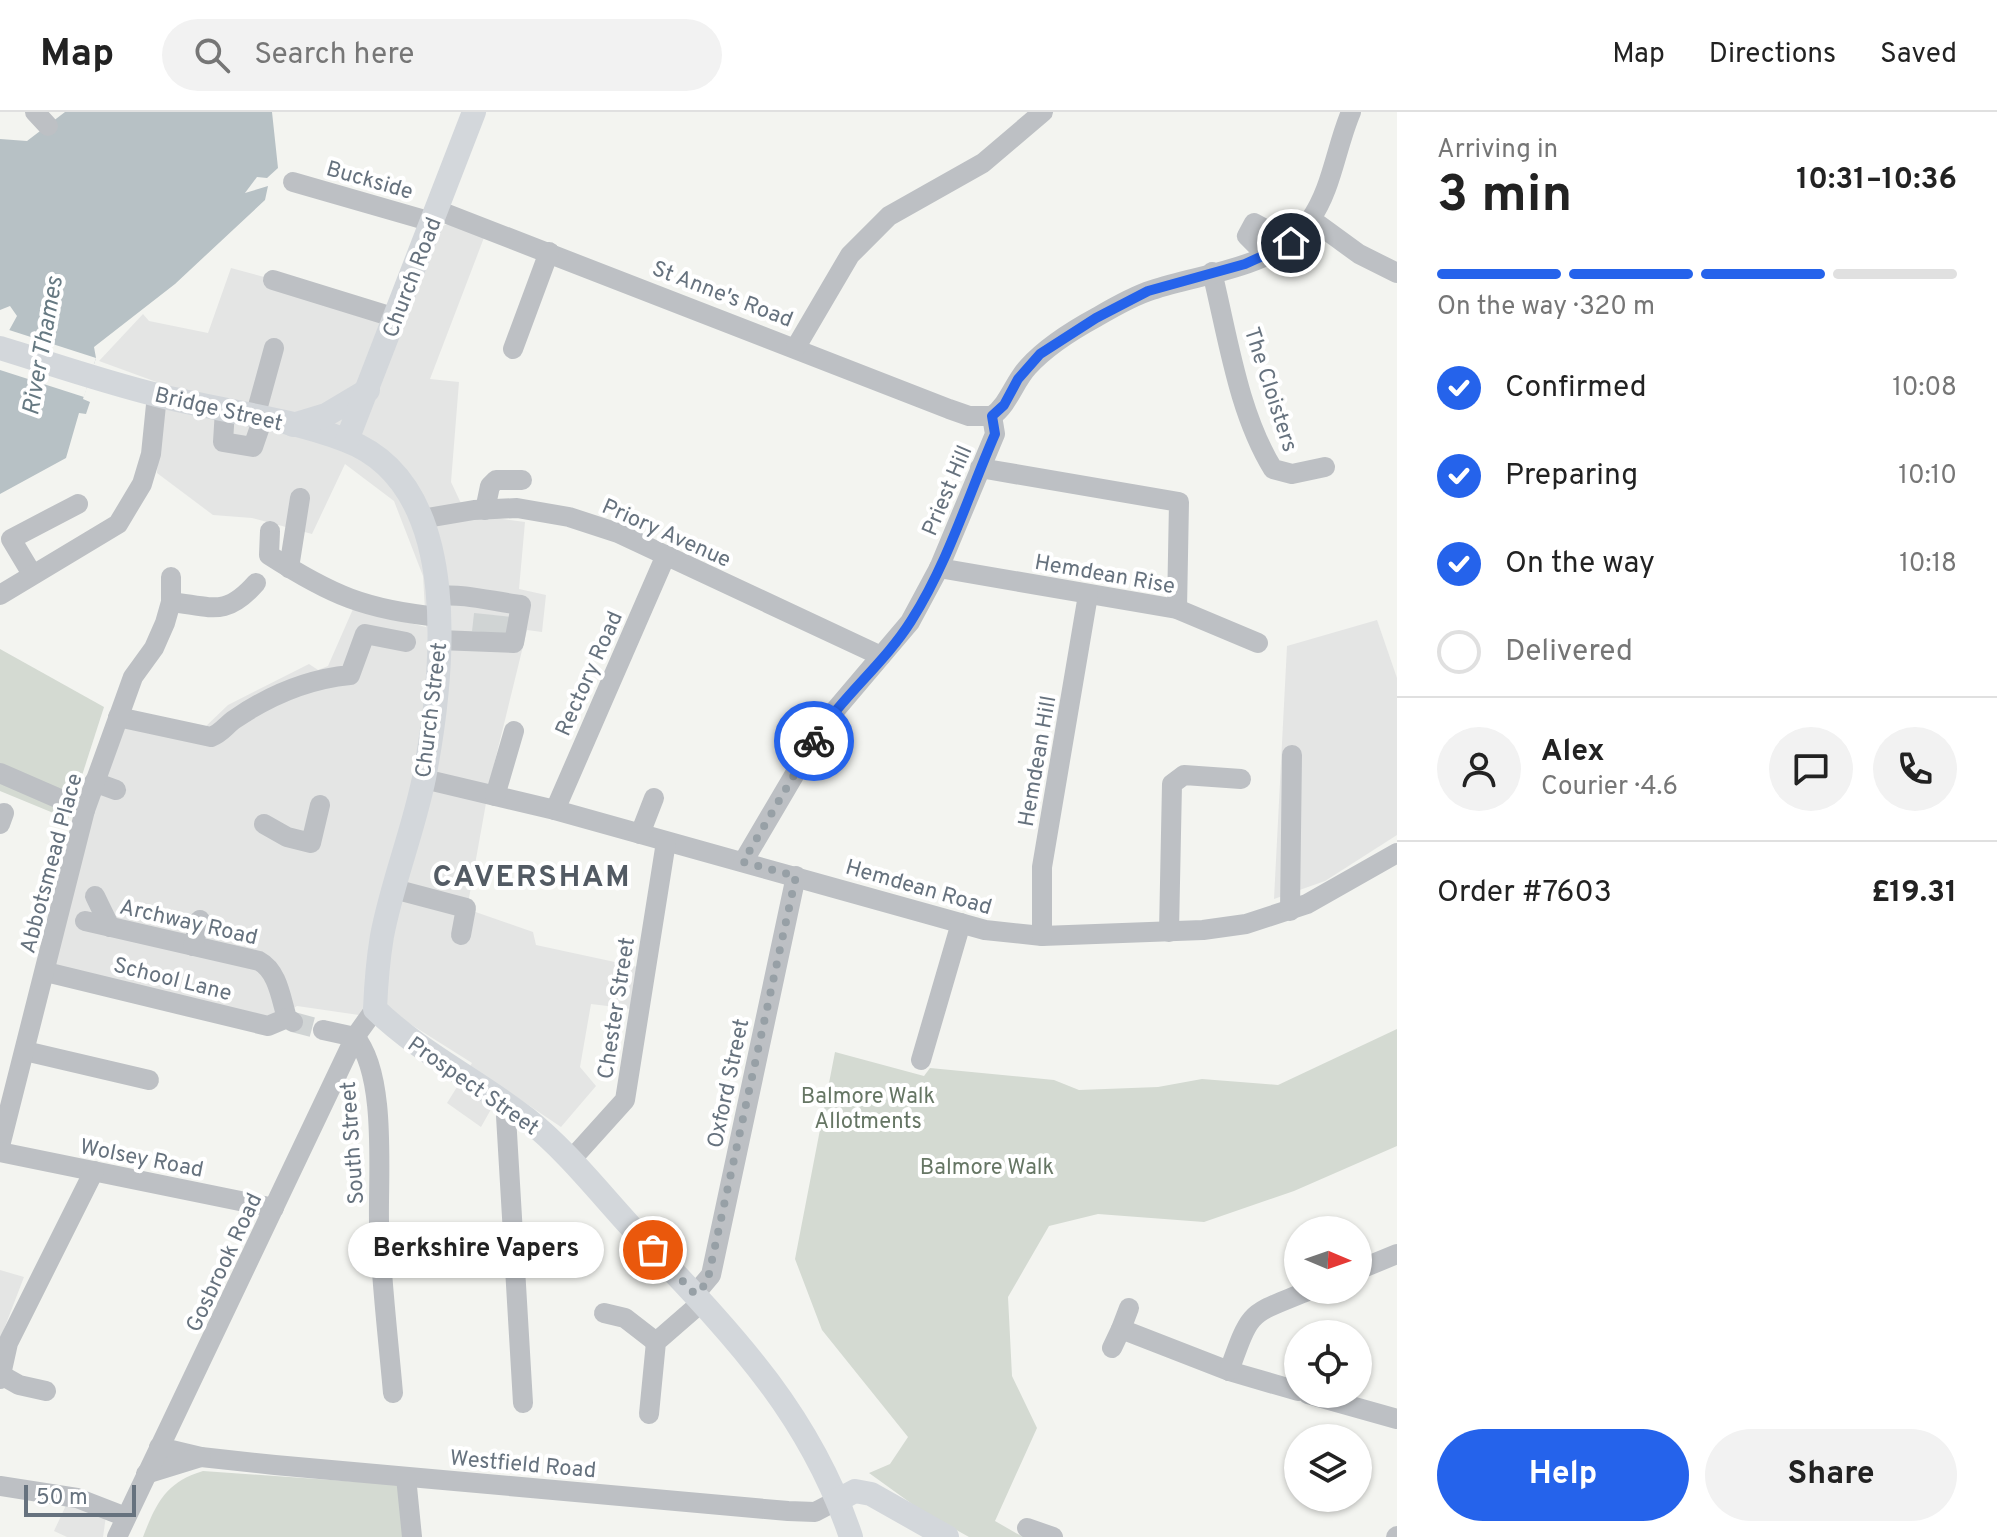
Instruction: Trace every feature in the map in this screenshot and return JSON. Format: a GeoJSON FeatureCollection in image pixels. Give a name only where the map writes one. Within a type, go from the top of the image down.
{"type":"FeatureCollection","features":[{"type":"Feature","properties":{"kind":"main road","name":"Church Road"},"geometry":{"type":"LineString","coordinates":[[347,440],[474,112]]}},
{"type":"Feature","properties":{"kind":"main road","name":"Bridge Street"},"geometry":{"type":"LineString","coordinates":[[0,348],[157,395],[347,440]]}},
{"type":"Feature","properties":{"kind":"main road"},"geometry":{"type":"LineString","coordinates":[[293,425],[326,415],[368,390]]}},
{"type":"Feature","properties":{"kind":"main road","name":"Church Street"},"geometry":{"type":"LineString","coordinates":[[347,440],[383,463],[401,482],[421,519],[434,560],[439,618],[424,779],[382,937],[375,1009]]}},
{"type":"Feature","properties":{"kind":"main road","name":"Prospect Street"},"geometry":{"type":"LineString","coordinates":[[375,1009],[427,1052],[509,1105],[570,1161],[761,1367],[808,1437],[838,1500],[851,1537]]}},
{"type":"Feature","properties":{"kind":"main road"},"geometry":{"type":"LineString","coordinates":[[838,1500],[855,1491],[871,1494],[947,1537]]}},
{"type":"Feature","properties":{"kind":"street"},"geometry":{"type":"LineString","coordinates":[[796,347],[850,255],[889,216],[983,163],[1043,112]]}},
{"type":"Feature","properties":{"kind":"street","name":"Priest Hill"},"geometry":{"type":"LineString","coordinates":[[743,862],[826,721],[910,622],[939,568],[995,434],[992,416],[1004,405],[1018,379],[1040,354],[1096,318],[1148,291],[1268,257],[1291,243],[1311,219],[1351,112]]}},
{"type":"Feature","properties":{"kind":"street","name":"Buckside"},"geometry":{"type":"LineString","coordinates":[[293,182],[434,216]]}},
{"type":"Feature","properties":{"kind":"street","name":"St Anne's Road"},"geometry":{"type":"LineString","coordinates":[[434,216],[549,252],[949,409],[969,416],[992,416]]}},
{"type":"Feature","properties":{"kind":"street"},"geometry":{"type":"LineString","coordinates":[[1311,219],[1359,254],[1397,273]]}},
{"type":"Feature","properties":{"kind":"street"},"geometry":{"type":"LineString","coordinates":[[1268,257],[1247,236],[1254,223],[1291,243]]}},
{"type":"Feature","properties":{"kind":"street"},"geometry":{"type":"LineString","coordinates":[[513,349],[549,252]]}},
{"type":"Feature","properties":{"kind":"street","name":"The Cloisters"},"geometry":{"type":"LineString","coordinates":[[1212,272],[1237,376],[1263,452],[1273,469],[1292,474],[1325,467]]}},
{"type":"Feature","properties":{"kind":"street"},"geometry":{"type":"LineString","coordinates":[[273,280],[396,318]]}},
{"type":"Feature","properties":{"kind":"street"},"geometry":{"type":"LineString","coordinates":[[259,418],[274,348]]}},
{"type":"Feature","properties":{"kind":"street"},"geometry":{"type":"LineString","coordinates":[[0,595],[100,538],[118,524],[142,484],[147,469],[157,395]]}},
{"type":"Feature","properties":{"kind":"street"},"geometry":{"type":"LineString","coordinates":[[980,468],[1179,502],[1177,609]]}},
{"type":"Feature","properties":{"kind":"street"},"geometry":{"type":"LineString","coordinates":[[485,510],[490,486],[496,480],[522,480]]}},
{"type":"Feature","properties":{"kind":"street"},"geometry":{"type":"LineString","coordinates":[[289,568],[300,498]]}},
{"type":"Feature","properties":{"kind":"street"},"geometry":{"type":"LineString","coordinates":[[32,574],[5,542],[78,504]]}},
{"type":"Feature","properties":{"kind":"street","name":"Priory Avenue"},"geometry":{"type":"LineString","coordinates":[[421,519],[517,508],[569,517],[618,533],[881,656]]}},
{"type":"Feature","properties":{"kind":"street"},"geometry":{"type":"LineString","coordinates":[[270,531],[269,555],[362,605],[439,618],[485,622],[463,595],[439,618]]}},
{"type":"Feature","properties":{"kind":"street","name":"Rectory Road"},"geometry":{"type":"LineString","coordinates":[[555,810],[666,555]]}},
{"type":"Feature","properties":{"kind":"street","name":"Hemdean Rise"},"geometry":{"type":"LineString","coordinates":[[939,568],[1177,609],[1258,643]]}},
{"type":"Feature","properties":{"kind":"street","name":"Abbotsmead Place"},"geometry":{"type":"LineString","coordinates":[[0,1149],[85,810],[133,677],[154,648],[171,602],[171,577]]}},
{"type":"Feature","properties":{"kind":"street"},"geometry":{"type":"LineString","coordinates":[[171,602],[235,605],[256,583]]}},
{"type":"Feature","properties":{"kind":"street","name":"Hemdean Hill"},"geometry":{"type":"LineString","coordinates":[[1042,936],[1042,867],[1088,595]]}},
{"type":"Feature","properties":{"kind":"street"},"geometry":{"type":"LineString","coordinates":[[118,717],[211,737],[234,720],[309,680],[350,675],[365,634],[406,642]]}},
{"type":"Feature","properties":{"kind":"street"},"geometry":{"type":"LineString","coordinates":[[495,796],[514,731]]}},
{"type":"Feature","properties":{"kind":"street"},"geometry":{"type":"LineString","coordinates":[[1290,911],[1292,755]]}},
{"type":"Feature","properties":{"kind":"street"},"geometry":{"type":"LineString","coordinates":[[0,773],[85,810]]}},
{"type":"Feature","properties":{"kind":"street"},"geometry":{"type":"LineString","coordinates":[[1169,932],[1172,784],[1184,775],[1241,779]]}},
{"type":"Feature","properties":{"kind":"street","name":"Hemdean Road"},"geometry":{"type":"LineString","coordinates":[[424,779],[555,810],[1003,934],[1042,936],[1224,928],[1290,911],[1397,853]]}},
{"type":"Feature","properties":{"kind":"street"},"geometry":{"type":"LineString","coordinates":[[94,782],[116,790]]}},
{"type":"Feature","properties":{"kind":"street"},"geometry":{"type":"LineString","coordinates":[[640,834],[654,798]]}},
{"type":"Feature","properties":{"kind":"street"},"geometry":{"type":"LineString","coordinates":[[264,824],[287,837],[311,843],[320,805]]}},
{"type":"Feature","properties":{"kind":"street","name":"Chester Street"},"geometry":{"type":"LineString","coordinates":[[570,1161],[625,1100],[666,842]]}},
{"type":"Feature","properties":{"kind":"street","name":"Oxford Street"},"geometry":{"type":"LineString","coordinates":[[656,1342],[698,1298],[711,1275],[796,876]]}},
{"type":"Feature","properties":{"kind":"street"},"geometry":{"type":"LineString","coordinates":[[394,889],[466,908],[461,935]]}},
{"type":"Feature","properties":{"kind":"street"},"geometry":{"type":"LineString","coordinates":[[95,896],[110,927]]}},
{"type":"Feature","properties":{"kind":"street"},"geometry":{"type":"LineString","coordinates":[[193,946],[200,920]]}},
{"type":"Feature","properties":{"kind":"street","name":"Archway Road"},"geometry":{"type":"LineString","coordinates":[[85,921],[268,966],[290,1020]]}},
{"type":"Feature","properties":{"kind":"street"},"geometry":{"type":"LineString","coordinates":[[921,1060],[961,923]]}},
{"type":"Feature","properties":{"kind":"street","name":"School Lane"},"geometry":{"type":"LineString","coordinates":[[46,972],[268,1026],[290,1020]]}},
{"type":"Feature","properties":{"kind":"street","name":"Gosbrook Road"},"geometry":{"type":"LineString","coordinates":[[117,1537],[355,1037],[375,1009]]}},
{"type":"Feature","properties":{"kind":"street"},"geometry":{"type":"LineString","coordinates":[[323,1030],[355,1037]]}},
{"type":"Feature","properties":{"kind":"street","name":"South Street"},"geometry":{"type":"LineString","coordinates":[[355,1037],[369,1058],[377,1110],[379,1222],[393,1393]]}},
{"type":"Feature","properties":{"kind":"street"},"geometry":{"type":"LineString","coordinates":[[25,1051],[149,1080]]}},
{"type":"Feature","properties":{"kind":"street"},"geometry":{"type":"LineString","coordinates":[[509,1105],[506,1116],[523,1403]]}},
{"type":"Feature","properties":{"kind":"street","name":"Wolsey Road"},"geometry":{"type":"LineString","coordinates":[[0,1149],[274,1208]]}},
{"type":"Feature","properties":{"kind":"street"},"geometry":{"type":"LineString","coordinates":[[46,1391],[2,1378],[8,1343],[94,1171]]}},
{"type":"Feature","properties":{"kind":"street"},"geometry":{"type":"LineString","coordinates":[[1372,1264],[1397,1254]]}},
{"type":"Feature","properties":{"kind":"street"},"geometry":{"type":"LineString","coordinates":[[1229,1371],[1253,1314],[1284,1301]]}},
{"type":"Feature","properties":{"kind":"street"},"geometry":{"type":"LineString","coordinates":[[1112,1348],[1129,1308]]}},
{"type":"Feature","properties":{"kind":"street"},"geometry":{"type":"LineString","coordinates":[[604,1313],[625,1318],[656,1342],[649,1414]]}},
{"type":"Feature","properties":{"kind":"street"},"geometry":{"type":"LineString","coordinates":[[1121,1329],[1229,1371],[1284,1387]]}},
{"type":"Feature","properties":{"kind":"street"},"geometry":{"type":"LineString","coordinates":[[1358,1408],[1397,1419]]}},
{"type":"Feature","properties":{"kind":"street","name":"Westfield Road"},"geometry":{"type":"LineString","coordinates":[[159,1447],[201,1457],[788,1511],[815,1512],[838,1500]]}},
{"type":"Feature","properties":{"kind":"street","name":"Westfield Road"},"geometry":{"type":"LineString","coordinates":[[146,1474],[201,1457]]}},
{"type":"Feature","properties":{"kind":"street"},"geometry":{"type":"LineString","coordinates":[[406,1477],[412,1537]]}},
{"type":"Feature","properties":{"kind":"street"},"geometry":{"type":"LineString","coordinates":[[0,1486],[77,1498],[126,1517]]}},
{"type":"Feature","properties":{"kind":"street"},"geometry":{"type":"LineString","coordinates":[[1027,1528],[1053,1537]]}},
{"type":"Feature","properties":{"kind":"shaded area"},"geometry":{"type":"Polygon","coordinates":[[[451,223],[485,235],[430,379],[459,382],[451,482],[466,514],[525,522],[519,589],[546,595],[542,632],[527,630],[490,781],[467,909],[533,932],[536,945],[638,967],[632,1009],[591,1004],[580,1067],[596,1086],[561,1127],[503,1088],[481,1127],[447,1103],[472,1063],[407,1022],[297,1006],[273,1020],[54,970],[96,804],[131,711],[204,728],[228,705],[309,664],[318,670],[328,666],[353,609],[426,627],[423,576],[394,501],[345,464],[312,534],[252,518],[213,515],[157,473],[162,384],[99,361],[143,314],[149,321],[208,333],[231,268],[407,316],[437,228],[451,223]]]}},
{"type":"Feature","properties":{"kind":"shaded area"},"geometry":{"type":"Polygon","coordinates":[[[1377,620],[1397,678],[1397,835],[1325,881],[1274,899],[1287,646],[1377,620]]]}},
{"type":"Feature","properties":{"kind":"shaded area"},"geometry":{"type":"Polygon","coordinates":[[[0,1270],[24,1277],[4,1329],[0,1358],[0,1270]]]}},
{"type":"Feature","properties":{"kind":"shaded area"},"geometry":{"type":"Polygon","coordinates":[[[68,1501],[106,1516],[103,1537],[67,1537],[54,1531],[68,1501]]]}},
{"type":"Feature","properties":{"kind":"green space"},"geometry":{"type":"Polygon","coordinates":[[[0,649],[104,707],[68,819],[0,791],[0,649]]]}},
{"type":"Feature","properties":{"kind":"green space","name":"Balmore Walk"},"geometry":{"type":"Polygon","coordinates":[[[1397,1029],[1397,1146],[1294,1191],[1204,1222],[1098,1214],[1049,1226],[1008,1297],[1012,1376],[1037,1428],[995,1521],[1023,1537],[969,1537],[919,1509],[869,1473],[890,1464],[908,1437],[822,1330],[795,1259],[835,1052],[924,1076],[930,1068],[1054,1080],[1079,1090],[1158,1087],[1202,1079],[1278,1085],[1397,1029]]]}},
{"type":"Feature","properties":{"kind":"green space"},"geometry":{"type":"Polygon","coordinates":[[[203,1471],[401,1485],[406,1537],[143,1537],[164,1495],[180,1481],[203,1471]]]}},
{"type":"Feature","properties":{"kind":"water","name":"River Thames"},"geometry":{"type":"Polygon","coordinates":[[[65,112],[272,112],[278,168],[267,178],[257,177],[245,193],[268,186],[265,200],[175,284],[94,347],[96,358],[83,399],[90,402],[86,414],[79,413],[66,458],[0,494],[0,347],[17,316],[10,306],[0,310],[0,139],[27,141],[65,112]]]}},
{"type":"Feature","properties":{"kind":"pier"},"geometry":{"type":"Polygon","coordinates":[[[6,329],[96,358],[84,397],[0,370],[0,339],[6,329]]]}},
{"type":"Feature","properties":{"kind":"tunnel"},"geometry":{"type":"LineString","coordinates":[[482,632],[484,614]]}},
{"type":"Feature","properties":{"kind":"tunnel"},"geometry":{"type":"LineString","coordinates":[[501,634],[503,616]]}},
{"type":"Feature","properties":{"kind":"tunnel"},"geometry":{"type":"LineString","coordinates":[[293,1022],[323,1030]]}},
{"type":"Feature","properties":{"kind":"way so far"},"geometry":{"type":"LineString","coordinates":[[653,1250],[695,1294],[707,1283],[796,876],[743,862],[814,741]]}},
{"type":"Feature","properties":{"kind":"place","name":"Berkshire Vapers"},"geometry":{"type":"Point","coordinates":[653,1250]}},
{"type":"Feature","properties":{"kind":"district","name":"CAVERSHAM"},"geometry":{"type":"Point","coordinates":[532,876]}},
{"type":"Feature","properties":{"kind":"route"},"geometry":{"type":"LineString","coordinates":[[814,741],[826,721],[910,622],[939,568],[995,434],[992,416],[1004,405],[1018,379],[1040,354],[1096,318],[1148,291],[1268,257],[1291,243]]}},
{"type":"Feature","properties":{"kind":"park label","name":"Balmore Walk Allotments"},"geometry":{"type":"Point","coordinates":[868,1108]}}]}
